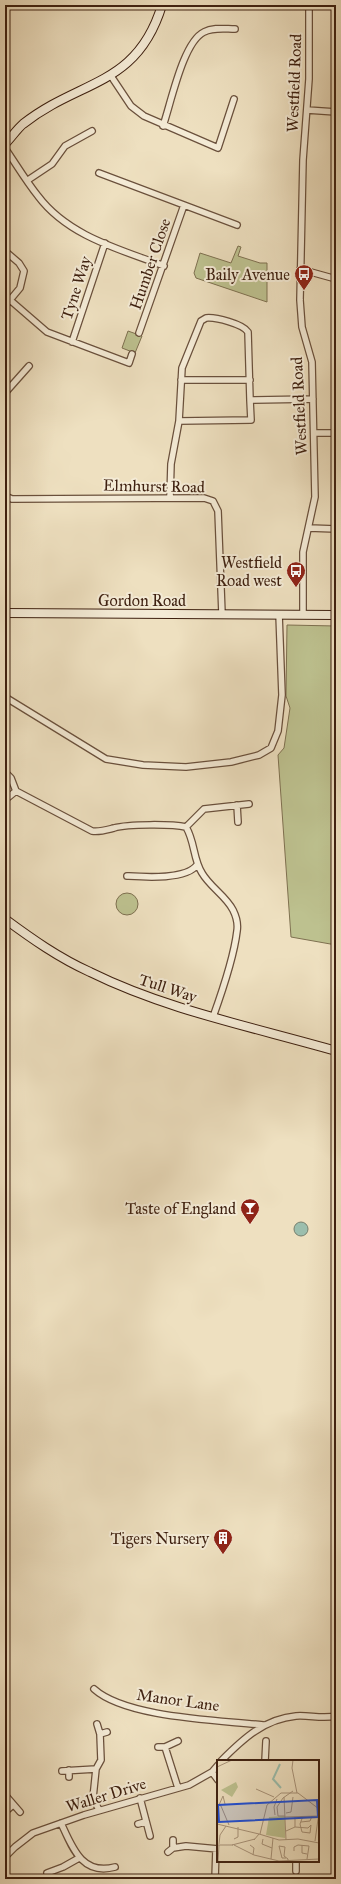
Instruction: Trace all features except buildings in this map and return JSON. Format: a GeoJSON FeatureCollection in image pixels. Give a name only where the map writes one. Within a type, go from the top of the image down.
{"type":"FeatureCollection","features":[{"type":"Feature","properties":{"kind":"street"},"geometry":{"type":"LineString","coordinates":[[5,144],[23,124],[49,107],[111,76],[126,64],[142,47],[154,25],[162,5]]}},
{"type":"Feature","properties":{"kind":"street","name":"Westfield Road"},"geometry":{"type":"LineString","coordinates":[[303,615],[302,560],[315,497],[311,354],[301,321],[300,269],[303,160],[310,50],[308,5]]}},
{"type":"Feature","properties":{"kind":"street"},"geometry":{"type":"LineString","coordinates":[[163,126],[183,62],[194,40],[200,34],[210,30],[235,29]]}},
{"type":"Feature","properties":{"kind":"street"},"geometry":{"type":"LineString","coordinates":[[111,76],[122,95],[137,112],[163,126],[218,148],[234,99]]}},
{"type":"Feature","properties":{"kind":"street"},"geometry":{"type":"LineString","coordinates":[[307,110],[336,112]]}},
{"type":"Feature","properties":{"kind":"street"},"geometry":{"type":"LineString","coordinates":[[28,180],[52,164],[66,146],[92,131]]}},
{"type":"Feature","properties":{"kind":"street"},"geometry":{"type":"LineString","coordinates":[[5,148],[37,195],[49,208],[90,238],[164,266]]}},
{"type":"Feature","properties":{"kind":"street","name":"Humber Close"},"geometry":{"type":"LineString","coordinates":[[99,173],[237,225]]}},
{"type":"Feature","properties":{"kind":"street","name":"Humber Close"},"geometry":{"type":"LineString","coordinates":[[140,333],[184,205]]}},
{"type":"Feature","properties":{"kind":"street","name":"Tyne Way"},"geometry":{"type":"LineString","coordinates":[[72,342],[105,243]]}},
{"type":"Feature","properties":{"kind":"street"},"geometry":{"type":"LineString","coordinates":[[5,251],[19,263],[24,271],[20,288],[5,306]]}},
{"type":"Feature","properties":{"kind":"street"},"geometry":{"type":"LineString","coordinates":[[300,269],[336,279]]}},
{"type":"Feature","properties":{"kind":"street"},"geometry":{"type":"LineString","coordinates":[[10,300],[47,332],[129,363],[132,354]]}},
{"type":"Feature","properties":{"kind":"street"},"geometry":{"type":"LineString","coordinates":[[170,497],[171,464],[179,421],[183,363],[201,321],[210,317],[240,326],[247,330],[249,339],[251,420],[179,421]]}},
{"type":"Feature","properties":{"kind":"street"},"geometry":{"type":"LineString","coordinates":[[5,393],[29,366]]}},
{"type":"Feature","properties":{"kind":"street"},"geometry":{"type":"LineString","coordinates":[[181,380],[250,380]]}},
{"type":"Feature","properties":{"kind":"street"},"geometry":{"type":"LineString","coordinates":[[250,400],[313,399]]}},
{"type":"Feature","properties":{"kind":"street"},"geometry":{"type":"LineString","coordinates":[[314,433],[336,433]]}},
{"type":"Feature","properties":{"kind":"street","name":"Elmhurst Road"},"geometry":{"type":"LineString","coordinates":[[5,496],[12,499],[170,497],[204,498],[213,501],[216,505],[222,614]]}},
{"type":"Feature","properties":{"kind":"street"},"geometry":{"type":"LineString","coordinates":[[309,528],[336,529]]}},
{"type":"Feature","properties":{"kind":"street","name":"Gordon Road"},"geometry":{"type":"LineString","coordinates":[[5,613],[336,615]]}},
{"type":"Feature","properties":{"kind":"street"},"geometry":{"type":"LineString","coordinates":[[5,697],[99,756],[119,762],[186,767],[206,765],[260,755],[271,748],[278,736],[282,695],[278,614]]}},
{"type":"Feature","properties":{"kind":"street"},"geometry":{"type":"LineString","coordinates":[[5,772],[11,778],[16,790],[92,832],[100,832],[114,828],[174,824],[186,827],[192,836],[197,865],[208,882],[227,901],[236,919],[236,936],[213,1017]]}},
{"type":"Feature","properties":{"kind":"street"},"geometry":{"type":"LineString","coordinates":[[5,800],[16,790]]}},
{"type":"Feature","properties":{"kind":"street"},"geometry":{"type":"LineString","coordinates":[[186,827],[204,809],[249,804]]}},
{"type":"Feature","properties":{"kind":"street"},"geometry":{"type":"LineString","coordinates":[[237,805],[238,822]]}},
{"type":"Feature","properties":{"kind":"street"},"geometry":{"type":"LineString","coordinates":[[127,876],[146,877],[171,875],[195,868],[197,865]]}},
{"type":"Feature","properties":{"kind":"street","name":"Tull Way"},"geometry":{"type":"LineString","coordinates":[[5,919],[39,944],[89,972],[146,996],[213,1017],[336,1051]]}},
{"type":"Feature","properties":{"kind":"street","name":"Manor Lane"},"geometry":{"type":"LineString","coordinates":[[94,1690],[114,1703],[161,1714],[263,1725]]}},
{"type":"Feature","properties":{"kind":"street"},"geometry":{"type":"LineString","coordinates":[[222,1760],[242,1740],[263,1725],[296,1716],[336,1716]]}},
{"type":"Feature","properties":{"kind":"street"},"geometry":{"type":"LineString","coordinates":[[97,1724],[100,1734],[101,1760],[96,1769],[93,1798],[99,1810]]}},
{"type":"Feature","properties":{"kind":"street"},"geometry":{"type":"LineString","coordinates":[[100,1734],[107,1732]]}},
{"type":"Feature","properties":{"kind":"street"},"geometry":{"type":"LineString","coordinates":[[158,1747],[165,1747],[178,1741]]}},
{"type":"Feature","properties":{"kind":"street"},"geometry":{"type":"LineString","coordinates":[[265,1760],[266,1741]]}},
{"type":"Feature","properties":{"kind":"street"},"geometry":{"type":"LineString","coordinates":[[165,1747],[178,1788]]}},
{"type":"Feature","properties":{"kind":"street","name":"Waller Drive"},"geometry":{"type":"LineString","coordinates":[[5,1857],[14,1847],[33,1833],[99,1810],[189,1785],[212,1772],[217,1766]]}},
{"type":"Feature","properties":{"kind":"street"},"geometry":{"type":"LineString","coordinates":[[67,1773],[96,1769]]}},
{"type":"Feature","properties":{"kind":"street"},"geometry":{"type":"LineString","coordinates":[[212,1772],[217,1779]]}},
{"type":"Feature","properties":{"kind":"street"},"geometry":{"type":"LineString","coordinates":[[7,1797],[20,1812]]}},
{"type":"Feature","properties":{"kind":"street"},"geometry":{"type":"LineString","coordinates":[[140,1798],[150,1836]]}},
{"type":"Feature","properties":{"kind":"street"},"geometry":{"type":"LineString","coordinates":[[5,1812],[13,1805]]}},
{"type":"Feature","properties":{"kind":"street"},"geometry":{"type":"LineString","coordinates":[[138,1824],[146,1822]]}},
{"type":"Feature","properties":{"kind":"street"},"geometry":{"type":"LineString","coordinates":[[61,1823],[79,1858],[92,1867],[100,1869],[115,1867]]}},
{"type":"Feature","properties":{"kind":"street"},"geometry":{"type":"LineString","coordinates":[[173,1840],[173,1848]]}},
{"type":"Feature","properties":{"kind":"street"},"geometry":{"type":"LineString","coordinates":[[168,1852],[173,1848],[186,1846],[217,1849],[215,1879]]}},
{"type":"Feature","properties":{"kind":"street"},"geometry":{"type":"LineString","coordinates":[[47,1873],[63,1867],[79,1858]]}},
{"type":"Feature","properties":{"kind":"green space"},"geometry":{"type":"Polygon","coordinates":[[[238,246],[241,247],[238,256],[260,263],[267,263],[267,302],[196,278],[194,273],[200,253],[231,263],[238,246]]]}},
{"type":"Feature","properties":{"kind":"green space"},"geometry":{"type":"Polygon","coordinates":[[[128,331],[142,336],[135,353],[122,348],[128,331]]]}},
{"type":"Feature","properties":{"kind":"green space"},"geometry":{"type":"Polygon","coordinates":[[[287,625],[336,626],[336,945],[291,937],[278,755],[284,748],[290,708],[286,696],[287,625]]]}},
{"type":"Feature","properties":{"kind":"green space"},"geometry":{"type":"Polygon","coordinates":[[[127,893],[135,896],[138,904],[135,912],[127,915],[119,912],[116,904],[119,896],[127,893]]]}},
{"type":"Feature","properties":{"kind":"shaded area"},"geometry":{"type":"Polygon","coordinates":[[[298,1222],[304,1222],[308,1226],[308,1232],[304,1236],[298,1236],[294,1232],[294,1226],[298,1222]]]}},
{"type":"Feature","properties":{"kind":"place","name":"Baily Avenue"},"geometry":{"type":"Point","coordinates":[304,291]}},
{"type":"Feature","properties":{"kind":"place","name":"Westfield Road west"},"geometry":{"type":"Point","coordinates":[296,588]}},
{"type":"Feature","properties":{"kind":"place","name":"Taste of England"},"geometry":{"type":"Point","coordinates":[250,1225]}},
{"type":"Feature","properties":{"kind":"place","name":"Tigers Nursery"},"geometry":{"type":"Point","coordinates":[223,1555]}}]}
